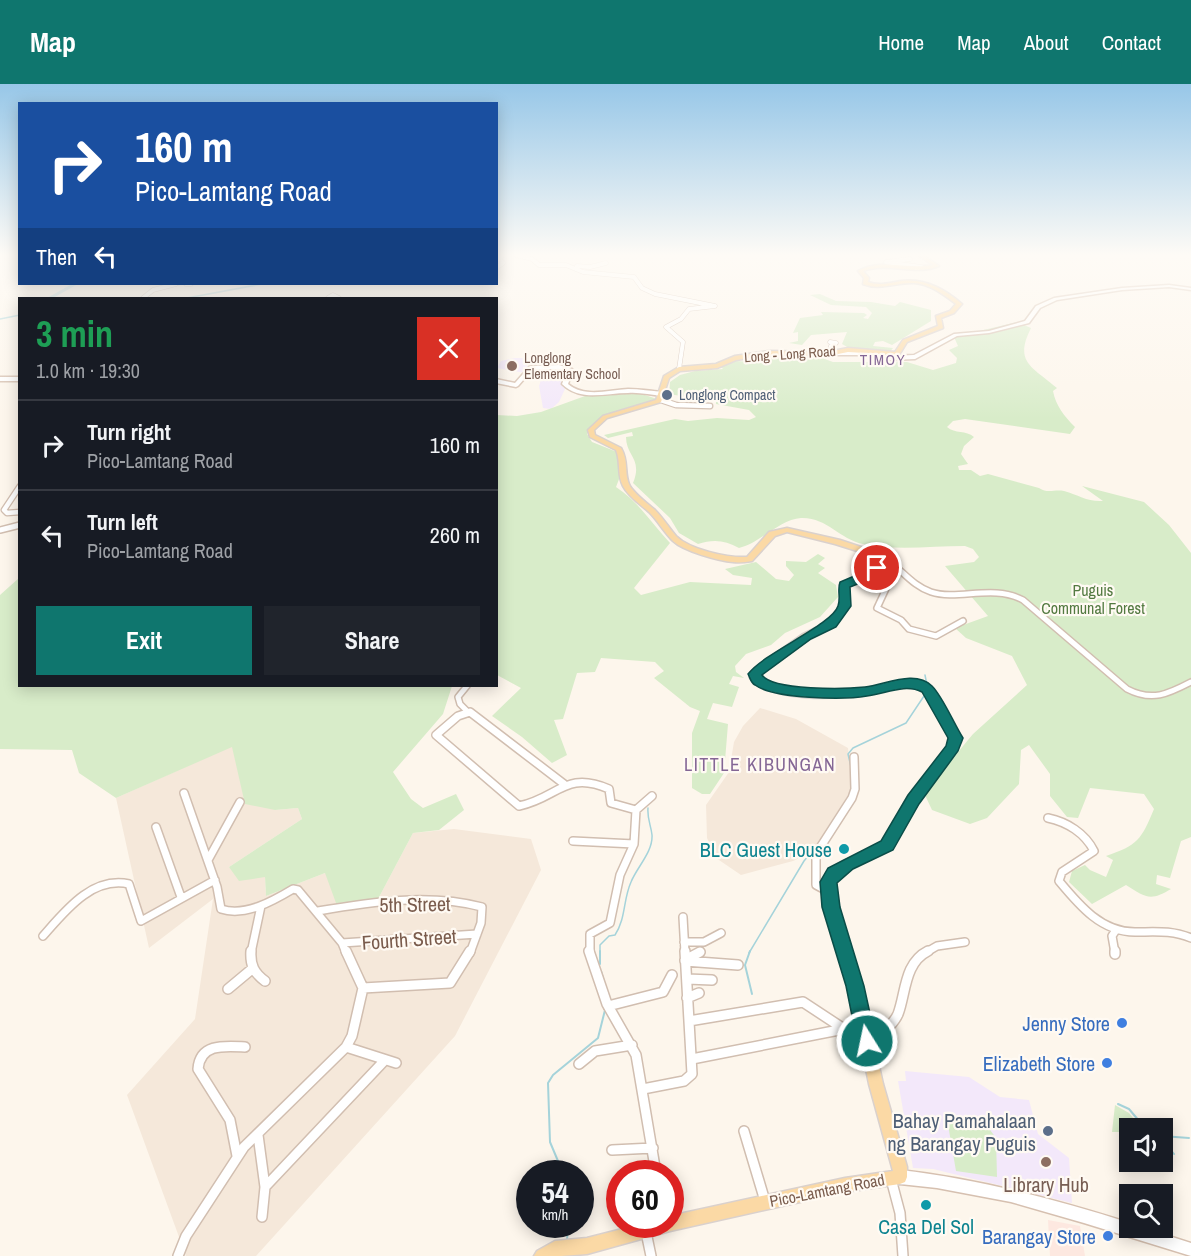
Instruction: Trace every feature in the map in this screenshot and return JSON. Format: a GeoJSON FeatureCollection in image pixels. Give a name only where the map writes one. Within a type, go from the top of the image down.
{"type":"FeatureCollection","features":[{"type":"Feature","properties":{"kind":"main road","name":"Long - Long Road"},"geometry":{"type":"LineString","coordinates":[[679,369],[717,366],[735,358],[769,353],[833,353],[855,350],[893,355],[900,351],[905,341],[941,327],[938,317],[954,310]]}},
{"type":"Feature","properties":{"kind":"main road"},"geometry":{"type":"LineString","coordinates":[[679,369],[666,377],[661,397],[605,417],[596,423],[591,433],[596,439],[619,449],[625,463],[622,480],[627,488],[683,545],[706,554],[744,560],[752,557],[772,534],[788,531],[837,542],[873,554],[877,565],[871,574],[844,585],[845,606],[831,624],[806,636],[755,674],[758,681],[768,686],[808,693],[866,692],[901,684],[918,684],[927,689],[955,738],[952,747],[914,799],[887,846],[834,873],[829,882],[829,892]]}},
{"type":"Feature","properties":{"kind":"main road","name":"Pico-Lamtang Road"},"geometry":{"type":"LineString","coordinates":[[684,1221],[766,1202],[895,1178],[898,1160],[829,892]]}},
{"type":"Feature","properties":{"kind":"main road","name":"Pico-Lamtang Road"},"geometry":{"type":"LineString","coordinates":[[549,1253],[619,1238]]}},
{"type":"Feature","properties":{"kind":"street"},"geometry":{"type":"LineString","coordinates":[[679,369],[683,342],[666,327],[681,319],[688,310]]}},
{"type":"Feature","properties":{"kind":"street"},"geometry":{"type":"LineString","coordinates":[[830,342],[836,343],[831,346],[833,353],[859,352],[890,358],[915,357],[956,335],[989,332],[1027,322],[1036,310]]}},
{"type":"Feature","properties":{"kind":"street"},"geometry":{"type":"LineString","coordinates":[[498,382],[516,386],[534,367],[559,367],[570,370],[564,384],[572,390],[590,393],[628,391],[661,397],[676,405],[710,406]]}},
{"type":"Feature","properties":{"kind":"street"},"geometry":{"type":"LineString","coordinates":[[0,379],[18,379]]}},
{"type":"Feature","properties":{"kind":"street"},"geometry":{"type":"LineString","coordinates":[[18,489],[4,510],[7,513],[18,512]]}},
{"type":"Feature","properties":{"kind":"street"},"geometry":{"type":"LineString","coordinates":[[0,530],[18,526]]}},
{"type":"Feature","properties":{"kind":"street"},"geometry":{"type":"LineString","coordinates":[[873,554],[886,558],[909,581],[932,593],[1010,593],[1023,600],[1127,689],[1139,696],[1149,698],[1166,695],[1191,682]]}},
{"type":"Feature","properties":{"kind":"street"},"geometry":{"type":"LineString","coordinates":[[877,565],[883,569],[890,580],[877,608],[881,612],[902,620],[909,629],[936,636],[963,621]]}},
{"type":"Feature","properties":{"kind":"street"},"geometry":{"type":"LineString","coordinates":[[466,687],[458,697],[459,704],[564,784]]}},
{"type":"Feature","properties":{"kind":"street"},"geometry":{"type":"LineString","coordinates":[[467,711],[435,736],[519,806],[532,805],[564,784],[596,783],[609,789],[611,803],[636,810]]}},
{"type":"Feature","properties":{"kind":"street"},"geometry":{"type":"LineString","coordinates":[[829,892],[816,885],[816,854],[852,798],[855,789],[854,757]]}},
{"type":"Feature","properties":{"kind":"street"},"geometry":{"type":"LineString","coordinates":[[178,1256],[186,1236],[237,1156],[346,1047],[359,1010],[363,988],[342,944],[318,911],[298,890],[293,889],[261,906],[222,910],[215,880],[183,793]]}},
{"type":"Feature","properties":{"kind":"street"},"geometry":{"type":"LineString","coordinates":[[652,796],[636,810],[634,844],[620,875],[610,923],[593,932],[586,942],[608,1006],[632,1045],[643,1089],[654,1160]]}},
{"type":"Feature","properties":{"kind":"street"},"geometry":{"type":"LineString","coordinates":[[208,860],[240,802]]}},
{"type":"Feature","properties":{"kind":"street"},"geometry":{"type":"LineString","coordinates":[[1048,819],[1062,822],[1086,839],[1094,849],[1062,872],[1059,881],[1104,924],[1130,933],[1173,930],[1191,938]]}},
{"type":"Feature","properties":{"kind":"street"},"geometry":{"type":"LineString","coordinates":[[156,827],[181,897]]}},
{"type":"Feature","properties":{"kind":"street"},"geometry":{"type":"LineString","coordinates":[[573,841],[634,844]]}},
{"type":"Feature","properties":{"kind":"street"},"geometry":{"type":"LineString","coordinates":[[43,936],[70,905],[92,890],[113,882],[122,880],[129,884],[141,921],[215,880]]}},
{"type":"Feature","properties":{"kind":"street","name":"5th Street"},"geometry":{"type":"LineString","coordinates":[[318,911],[411,902],[473,904],[483,908],[485,913],[485,920],[477,934]]}},
{"type":"Feature","properties":{"kind":"street"},"geometry":{"type":"LineString","coordinates":[[261,906],[251,953],[252,969],[259,978],[265,981]]}},
{"type":"Feature","properties":{"kind":"street"},"geometry":{"type":"LineString","coordinates":[[643,1089],[688,1079],[692,1074],[683,918]]}},
{"type":"Feature","properties":{"kind":"street"},"geometry":{"type":"LineString","coordinates":[[1115,954],[1112,936],[1116,930]]}},
{"type":"Feature","properties":{"kind":"street"},"geometry":{"type":"LineString","coordinates":[[684,942],[704,942],[722,933]]}},
{"type":"Feature","properties":{"kind":"street"},"geometry":{"type":"LineString","coordinates":[[363,988],[450,983],[460,971],[477,934]]}},
{"type":"Feature","properties":{"kind":"street","name":"Fourth Street"},"geometry":{"type":"LineString","coordinates":[[342,944],[477,934]]}},
{"type":"Feature","properties":{"kind":"street"},"geometry":{"type":"LineString","coordinates":[[868,1047],[897,1017],[909,972],[920,955],[937,946],[965,942]]}},
{"type":"Feature","properties":{"kind":"street"},"geometry":{"type":"LineString","coordinates":[[685,961],[700,952]]}},
{"type":"Feature","properties":{"kind":"street"},"geometry":{"type":"LineString","coordinates":[[685,961],[738,965]]}},
{"type":"Feature","properties":{"kind":"street"},"geometry":{"type":"LineString","coordinates":[[228,989],[252,969]]}},
{"type":"Feature","properties":{"kind":"street"},"geometry":{"type":"LineString","coordinates":[[608,1006],[663,992],[672,975]]}},
{"type":"Feature","properties":{"kind":"street"},"geometry":{"type":"LineString","coordinates":[[687,979],[712,980]]}},
{"type":"Feature","properties":{"kind":"street"},"geometry":{"type":"LineString","coordinates":[[687,998],[699,993]]}},
{"type":"Feature","properties":{"kind":"street"},"geometry":{"type":"LineString","coordinates":[[689,1022],[760,1008],[807,1002],[844,1029],[866,1035]]}},
{"type":"Feature","properties":{"kind":"street"},"geometry":{"type":"LineString","coordinates":[[692,1059],[844,1029]]}},
{"type":"Feature","properties":{"kind":"street"},"geometry":{"type":"LineString","coordinates":[[579,1064],[584,1056],[593,1052],[632,1045]]}},
{"type":"Feature","properties":{"kind":"street"},"geometry":{"type":"LineString","coordinates":[[237,1156],[237,1138],[230,1115],[198,1069],[197,1060],[199,1054],[206,1050],[228,1046],[245,1047]]}},
{"type":"Feature","properties":{"kind":"street"},"geometry":{"type":"LineString","coordinates":[[346,1047],[396,1062]]}},
{"type":"Feature","properties":{"kind":"street"},"geometry":{"type":"LineString","coordinates":[[265,1187],[385,1060]]}},
{"type":"Feature","properties":{"kind":"street"},"geometry":{"type":"LineString","coordinates":[[744,1131],[766,1202]]}},
{"type":"Feature","properties":{"kind":"street"},"geometry":{"type":"LineString","coordinates":[[258,1135],[265,1187],[262,1217]]}},
{"type":"Feature","properties":{"kind":"street"},"geometry":{"type":"LineString","coordinates":[[612,1150],[653,1148]]}},
{"type":"Feature","properties":{"kind":"street"},"geometry":{"type":"LineString","coordinates":[[903,1256],[895,1178],[949,1183],[1009,1196],[1191,1250]]}},
{"type":"Feature","properties":{"kind":"street"},"geometry":{"type":"LineString","coordinates":[[647,1238],[651,1256]]}},
{"type":"Feature","properties":{"kind":"shaded area","name":"Longlong Elementary School"},"geometry":{"type":"Polygon","coordinates":[[[526,358],[528,369],[525,373],[498,368],[501,361],[526,358]]]}},
{"type":"Feature","properties":{"kind":"shaded area"},"geometry":{"type":"Polygon","coordinates":[[[562,378],[565,389],[559,402],[551,409],[543,408],[539,386],[541,380],[562,378]]]}},
{"type":"Feature","properties":{"kind":"shaded area"},"geometry":{"type":"Polygon","coordinates":[[[760,708],[796,719],[848,748],[852,789],[812,852],[793,861],[741,875],[716,858],[707,838],[706,805],[729,772],[734,742],[743,726],[760,708]]]}},
{"type":"Feature","properties":{"kind":"shaded area"},"geometry":{"type":"Polygon","coordinates":[[[232,746],[275,810],[298,808],[302,819],[229,867],[265,877],[266,896],[325,873],[377,901],[413,833],[454,829],[531,839],[541,870],[455,1036],[256,1256],[186,1256],[127,1095],[195,1019],[213,899],[149,948],[116,798],[232,746]]]}},
{"type":"Feature","properties":{"kind":"shaded area"},"geometry":{"type":"Polygon","coordinates":[[[905,1071],[969,1077],[1000,1097],[1029,1100],[1038,1134],[1069,1158],[1072,1203],[933,1169],[913,1168],[898,1081],[906,1081],[905,1071]]]}},
{"type":"Feature","properties":{"kind":"shaded area"},"geometry":{"type":"Polygon","coordinates":[[[1048,1220],[1080,1226],[1085,1256],[1050,1256],[1048,1220]]]}},
{"type":"Feature","properties":{"kind":"green space"},"geometry":{"type":"Polygon","coordinates":[[[869,310],[930,310],[931,321],[892,345],[883,341],[875,342],[873,346],[893,348],[889,353],[849,348],[842,344],[847,332],[811,335],[802,345],[789,343],[798,341],[798,332],[793,333],[800,318],[823,315],[821,312],[864,313],[867,315],[863,318],[868,319],[872,313],[869,310]]]}},
{"type":"Feature","properties":{"kind":"green space","name":"Puguis Communal Forest"},"geometry":{"type":"Polygon","coordinates":[[[1017,322],[1031,328],[1024,349],[1028,362],[1057,388],[1053,391],[1058,406],[1075,427],[1070,434],[965,419],[953,421],[947,427],[974,437],[964,446],[961,454],[968,464],[958,466],[959,470],[971,470],[980,476],[988,474],[1045,491],[1064,491],[1092,500],[1103,501],[1082,486],[1144,502],[1169,525],[1191,553],[1191,837],[1181,841],[1170,878],[1157,875],[1156,884],[1171,889],[1158,896],[1143,895],[1126,885],[1092,904],[1069,882],[1072,871],[1085,865],[1090,870],[1106,877],[1113,860],[1106,856],[1137,840],[1146,828],[1154,809],[1144,794],[1090,788],[1078,818],[1067,817],[1050,796],[1050,774],[1029,745],[1021,750],[1019,784],[987,818],[970,824],[932,810],[924,793],[973,734],[1027,685],[1012,656],[966,638],[955,628],[988,616],[945,566],[974,562],[979,557],[973,549],[965,546],[901,548],[863,544],[847,538],[826,524],[801,518],[785,523],[747,546],[739,548],[719,541],[698,544],[679,533],[670,518],[633,483],[636,468],[626,437],[633,436],[632,432],[608,438],[604,435],[675,419],[688,421],[717,418],[749,420],[756,417],[749,410],[716,404],[716,400],[706,399],[683,404],[681,396],[669,394],[670,382],[680,375],[695,371],[723,369],[721,367],[736,361],[750,362],[754,359],[798,356],[819,357],[833,362],[907,362],[933,370],[956,363],[957,358],[949,350],[958,346],[954,337],[1017,322]]]}},
{"type":"Feature","properties":{"kind":"green space"},"geometry":{"type":"Polygon","coordinates":[[[639,393],[657,399],[602,417],[587,434],[592,442],[617,452],[621,474],[616,487],[638,506],[670,543],[634,588],[641,595],[690,582],[751,585],[752,578],[733,575],[725,569],[756,562],[776,579],[789,581],[794,575],[786,566],[786,561],[806,562],[818,554],[825,558],[818,564],[825,568],[818,573],[836,585],[838,597],[820,617],[785,633],[771,645],[746,654],[735,666],[736,672],[744,678],[733,676],[729,684],[739,687],[732,707],[713,703],[707,719],[728,724],[724,773],[710,794],[702,794],[692,788],[692,733],[700,711],[690,707],[654,678],[664,671],[655,662],[601,658],[595,672],[577,673],[563,719],[554,720],[567,755],[552,763],[522,737],[492,716],[521,688],[498,676],[498,415],[517,416],[541,412],[585,396],[639,393]]]}},
{"type":"Feature","properties":{"kind":"green space"},"geometry":{"type":"Polygon","coordinates":[[[18,579],[18,687],[452,687],[443,714],[393,772],[411,799],[423,808],[456,794],[464,810],[439,830],[413,833],[377,901],[336,903],[325,873],[266,896],[265,877],[239,881],[229,867],[302,819],[298,808],[275,810],[245,804],[232,747],[116,798],[79,773],[72,750],[0,749],[0,595],[18,579]]]}},
{"type":"Feature","properties":{"kind":"green space"},"geometry":{"type":"Polygon","coordinates":[[[1115,1105],[1133,1118],[1119,1118],[1119,1132],[1112,1132],[1115,1105]]]}},
{"type":"Feature","properties":{"kind":"green space"},"geometry":{"type":"Polygon","coordinates":[[[947,1119],[985,1123],[996,1138],[997,1177],[956,1171],[947,1119]]]}},
{"type":"Feature","properties":{"kind":"waterway"},"geometry":{"type":"LineString","coordinates":[[0,319],[18,315]]}},
{"type":"Feature","properties":{"kind":"waterway"},"geometry":{"type":"LineString","coordinates":[[925,675],[927,685]]}},
{"type":"Feature","properties":{"kind":"waterway"},"geometry":{"type":"LineString","coordinates":[[851,767],[848,754],[853,748],[906,723],[926,693]]}},
{"type":"Feature","properties":{"kind":"waterway"},"geometry":{"type":"LineString","coordinates":[[600,964],[600,945],[609,936],[615,935],[619,929],[631,882],[652,841],[648,808]]}},
{"type":"Feature","properties":{"kind":"waterway"},"geometry":{"type":"LineString","coordinates":[[750,952],[804,861],[819,843]]}},
{"type":"Feature","properties":{"kind":"waterway"},"geometry":{"type":"LineString","coordinates":[[750,952],[745,965],[752,994]]}},
{"type":"Feature","properties":{"kind":"waterway"},"geometry":{"type":"LineString","coordinates":[[601,971],[605,985]]}},
{"type":"Feature","properties":{"kind":"waterway"},"geometry":{"type":"LineString","coordinates":[[558,1160],[550,1142],[548,1083],[553,1075],[598,1038],[605,1010]]}},
{"type":"Feature","properties":{"kind":"waterway"},"geometry":{"type":"LineString","coordinates":[[1118,1104],[1129,1109],[1137,1118]]}},
{"type":"Feature","properties":{"kind":"waterway"},"geometry":{"type":"LineString","coordinates":[[1173,1137],[1189,1138]]}},
{"type":"Feature","properties":{"kind":"place","name":"Longlong Elementary School"},"geometry":{"type":"Point","coordinates":[512,366]}},
{"type":"Feature","properties":{"kind":"place","name":"Longlong Compact"},"geometry":{"type":"Point","coordinates":[667,395]}},
{"type":"Feature","properties":{"kind":"place","name":"BLC Guest House"},"geometry":{"type":"Point","coordinates":[844,849]}},
{"type":"Feature","properties":{"kind":"place","name":"Jenny Store"},"geometry":{"type":"Point","coordinates":[1122,1023]}},
{"type":"Feature","properties":{"kind":"place","name":"Elizabeth Store"},"geometry":{"type":"Point","coordinates":[1107,1063]}},
{"type":"Feature","properties":{"kind":"place","name":"Bahay Pamahalaan ng Barangay Puguis"},"geometry":{"type":"Point","coordinates":[1048,1131]}},
{"type":"Feature","properties":{"kind":"place","name":"Library Hub"},"geometry":{"type":"Point","coordinates":[1046,1162]}},
{"type":"Feature","properties":{"kind":"place","name":"Casa Del Sol"},"geometry":{"type":"Point","coordinates":[926,1205]}},
{"type":"Feature","properties":{"kind":"place","name":"Barangay Store"},"geometry":{"type":"Point","coordinates":[1108,1236]}},
{"type":"Feature","properties":{"kind":"district","name":"TIMOY"},"geometry":{"type":"Point","coordinates":[883,359]}},
{"type":"Feature","properties":{"kind":"district","name":"LITTLE KIBUNGAN"},"geometry":{"type":"Point","coordinates":[760,764]}},
{"type":"Feature","properties":{"kind":"route"},"geometry":{"type":"LineString","coordinates":[[867,1041],[855,986],[831,907],[829,882],[831,876],[847,864],[887,846],[914,799],[956,742],[955,738],[927,689],[918,684],[901,684],[866,692],[808,693],[762,684],[755,678],[755,674],[759,668],[799,643],[806,636],[831,624],[845,606],[844,585],[871,574],[877,568]]}}]}
